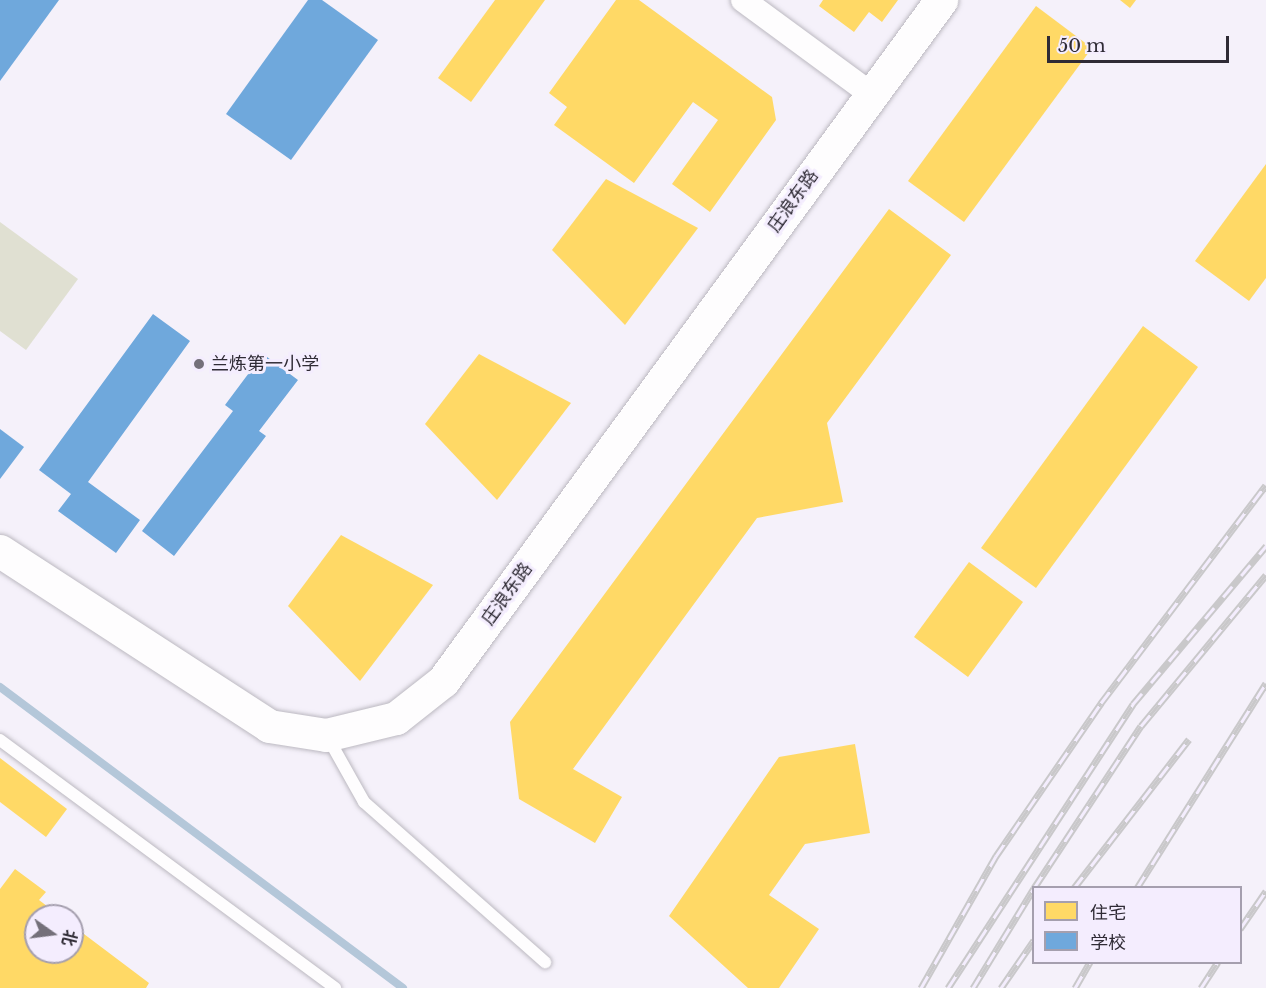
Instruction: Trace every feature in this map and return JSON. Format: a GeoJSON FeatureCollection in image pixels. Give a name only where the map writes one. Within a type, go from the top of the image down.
{"type":"FeatureCollection","features":[{"type":"Feature","properties":{"kind":"street"},"geometry":{"type":"LineString","coordinates":[[742,0],[871,94]]}},
{"type":"Feature","properties":{"kind":"street","name":"庄浪东路"},"geometry":{"type":"LineString","coordinates":[[0,551],[269,726],[326,735],[396,718],[443,681],[940,0]]}},
{"type":"Feature","properties":{"kind":"lane"},"geometry":{"type":"LineString","coordinates":[[326,735],[364,802],[545,962]]}},
{"type":"Feature","properties":{"kind":"lane"},"geometry":{"type":"LineString","coordinates":[[0,740],[335,988]]}},
{"type":"Feature","properties":{"kind":"shaded area"},"geometry":{"type":"Polygon","coordinates":[[[0,222],[78,279],[26,350],[0,331],[0,222]]]}},
{"type":"Feature","properties":{"kind":"building: 住宅"},"geometry":{"type":"Polygon","coordinates":[[[495,0],[545,0],[471,102],[438,78],[495,0]]]}},
{"type":"Feature","properties":{"kind":"building: 住宅"},"geometry":{"type":"Polygon","coordinates":[[[616,0],[639,0],[772,97],[776,120],[710,212],[672,184],[718,120],[693,102],[634,183],[554,125],[567,107],[549,93],[616,0]]]}},
{"type":"Feature","properties":{"kind":"building: 住宅"},"geometry":{"type":"Polygon","coordinates":[[[823,0],[898,0],[882,22],[869,12],[854,32],[819,6],[823,0]]]}},
{"type":"Feature","properties":{"kind":"building: 住宅"},"geometry":{"type":"Polygon","coordinates":[[[1120,0],[1136,0],[1130,8],[1120,0]]]}},
{"type":"Feature","properties":{"kind":"building: 住宅"},"geometry":{"type":"Polygon","coordinates":[[[1036,6],[1092,48],[964,222],[908,181],[1036,6]]]}},
{"type":"Feature","properties":{"kind":"building: 住宅"},"geometry":{"type":"Polygon","coordinates":[[[1266,164],[1266,278],[1249,301],[1195,261],[1266,164]]]}},
{"type":"Feature","properties":{"kind":"building: 住宅"},"geometry":{"type":"Polygon","coordinates":[[[606,179],[698,228],[625,325],[552,250],[606,179]]]}},
{"type":"Feature","properties":{"kind":"building: 住宅"},"geometry":{"type":"Polygon","coordinates":[[[889,209],[951,255],[827,423],[843,502],[757,518],[573,769],[622,797],[595,843],[519,799],[510,722],[889,209]]]}},
{"type":"Feature","properties":{"kind":"building: 住宅"},"geometry":{"type":"Polygon","coordinates":[[[1143,326],[1198,367],[1036,588],[981,548],[1143,326]]]}},
{"type":"Feature","properties":{"kind":"building: 住宅"},"geometry":{"type":"Polygon","coordinates":[[[479,354],[571,403],[497,500],[425,424],[479,354]]]}},
{"type":"Feature","properties":{"kind":"building: 住宅"},"geometry":{"type":"Polygon","coordinates":[[[341,535],[433,585],[360,681],[288,606],[341,535]]]}},
{"type":"Feature","properties":{"kind":"building: 住宅"},"geometry":{"type":"Polygon","coordinates":[[[969,562],[1023,602],[968,677],[914,637],[969,562]]]}},
{"type":"Feature","properties":{"kind":"building: 住宅"},"geometry":{"type":"Polygon","coordinates":[[[855,744],[870,833],[805,844],[769,895],[819,929],[779,988],[748,988],[669,916],[779,757],[855,744]]]}},
{"type":"Feature","properties":{"kind":"building: 住宅"},"geometry":{"type":"Polygon","coordinates":[[[0,758],[67,809],[46,837],[0,802],[0,758]]]}},
{"type":"Feature","properties":{"kind":"building: 住宅"},"geometry":{"type":"Polygon","coordinates":[[[15,869],[46,892],[39,900],[44,904],[24,904],[24,964],[84,964],[84,934],[149,983],[146,988],[0,988],[0,889],[15,869]]]}},
{"type":"Feature","properties":{"kind":"building: 学校"},"geometry":{"type":"Polygon","coordinates":[[[0,0],[59,0],[0,81],[0,0]]]}},
{"type":"Feature","properties":{"kind":"building: 学校"},"geometry":{"type":"Polygon","coordinates":[[[308,0],[322,0],[378,40],[291,160],[226,114],[308,0]]]}},
{"type":"Feature","properties":{"kind":"building: 学校"},"geometry":{"type":"Polygon","coordinates":[[[153,314],[190,341],[88,482],[140,520],[116,553],[58,511],[71,494],[39,470],[153,314]]]}},
{"type":"Feature","properties":{"kind":"building: 学校"},"geometry":{"type":"Polygon","coordinates":[[[263,354],[298,380],[259,431],[266,436],[174,556],[142,531],[233,411],[225,405],[263,354]]]}},
{"type":"Feature","properties":{"kind":"building: 学校"},"geometry":{"type":"Polygon","coordinates":[[[0,429],[24,447],[0,479],[0,429]]]}},
{"type":"Feature","properties":{"kind":"waterway"},"geometry":{"type":"LineString","coordinates":[[0,687],[403,988]]}},
{"type":"Feature","properties":{"kind":"railway"},"geometry":{"type":"LineString","coordinates":[[921,988],[996,856],[1101,703],[1266,485]]}},
{"type":"Feature","properties":{"kind":"railway"},"geometry":{"type":"LineString","coordinates":[[948,988],[1133,704],[1266,546]]}},
{"type":"Feature","properties":{"kind":"railway"},"geometry":{"type":"LineString","coordinates":[[1035,886],[1141,726],[1266,575]]}},
{"type":"Feature","properties":{"kind":"railway"},"geometry":{"type":"LineString","coordinates":[[1138,886],[1266,683]]}},
{"type":"Feature","properties":{"kind":"railway"},"geometry":{"type":"LineString","coordinates":[[1076,886],[1189,739]]}},
{"type":"Feature","properties":{"kind":"railway"},"geometry":{"type":"LineString","coordinates":[[973,988],[1032,891]]}},
{"type":"Feature","properties":{"kind":"railway"},"geometry":{"type":"LineString","coordinates":[[1242,926],[1266,891]]}},
{"type":"Feature","properties":{"kind":"railway"},"geometry":{"type":"LineString","coordinates":[[1001,988],[1032,943]]}},
{"type":"Feature","properties":{"kind":"railway"},"geometry":{"type":"LineString","coordinates":[[1075,988],[1089,964]]}},
{"type":"Feature","properties":{"kind":"railway"},"geometry":{"type":"LineString","coordinates":[[1201,988],[1217,964]]}},
{"type":"Feature","properties":{"kind":"place","name":"兰炼第一小学"},"geometry":{"type":"Point","coordinates":[199,364]}}]}
